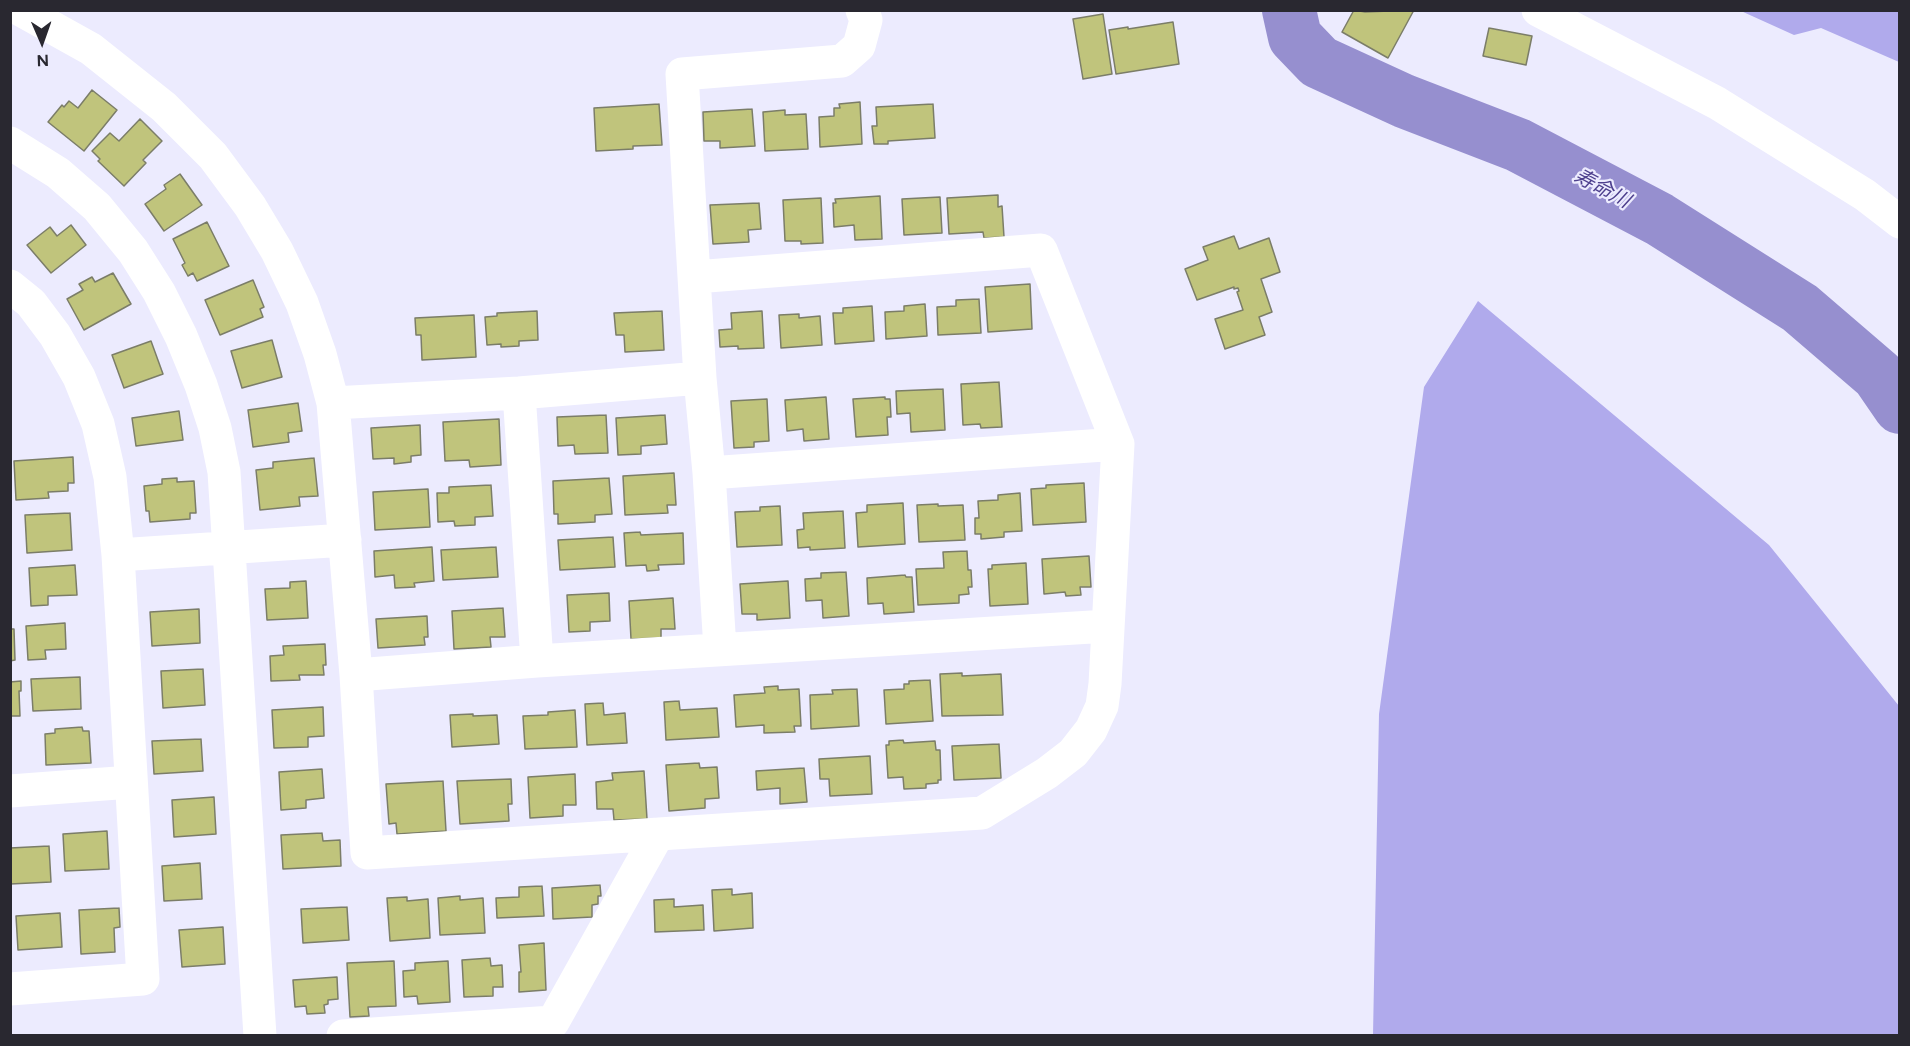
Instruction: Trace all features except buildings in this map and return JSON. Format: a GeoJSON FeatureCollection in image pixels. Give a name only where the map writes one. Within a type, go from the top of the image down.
{"type":"FeatureCollection","features":[{"type":"Feature","properties":{"kind":"street"},"geometry":{"type":"LineString","coordinates":[[21,10],[91,49],[164,108],[213,156],[250,206],[277,251],[302,303],[320,354],[333,404],[356,675],[367,853],[982,813],[1047,773],[1073,753],[1091,730],[1102,706],[1118,444],[1041,249],[694,277]]}},
{"type":"Feature","properties":{"kind":"street"},"geometry":{"type":"LineString","coordinates":[[720,650],[709,473],[700,378],[682,74],[842,61],[860,46],[866,20],[862,10]]}},
{"type":"Feature","properties":{"kind":"street"},"geometry":{"type":"LineString","coordinates":[[1538,10],[1717,103],[1865,195],[1899,222]]}},
{"type":"Feature","properties":{"kind":"street"},"geometry":{"type":"LineString","coordinates":[[10,143],[58,173],[97,207],[133,251],[159,292],[189,356],[215,428],[224,472],[260,1035]]}},
{"type":"Feature","properties":{"kind":"street"},"geometry":{"type":"LineString","coordinates":[[10,286],[31,303],[55,335],[79,377],[98,424],[110,477],[118,555],[143,979],[10,989]]}},
{"type":"Feature","properties":{"kind":"street"},"geometry":{"type":"LineString","coordinates":[[333,404],[519,393],[700,378]]}},
{"type":"Feature","properties":{"kind":"street"},"geometry":{"type":"LineString","coordinates":[[519,393],[537,661]]}},
{"type":"Feature","properties":{"kind":"street"},"geometry":{"type":"LineString","coordinates":[[709,473],[1118,444]]}},
{"type":"Feature","properties":{"kind":"street"},"geometry":{"type":"LineString","coordinates":[[118,555],[345,540]]}},
{"type":"Feature","properties":{"kind":"street"},"geometry":{"type":"LineString","coordinates":[[356,675],[537,661],[1108,626]]}},
{"type":"Feature","properties":{"kind":"street"},"geometry":{"type":"LineString","coordinates":[[10,791],[131,782]]}},
{"type":"Feature","properties":{"kind":"street"},"geometry":{"type":"LineString","coordinates":[[343,1035],[553,1022],[657,834]]}},
{"type":"Feature","properties":{"kind":"shaded area"},"geometry":{"type":"Polygon","coordinates":[[[1741,11],[1899,11],[1899,62],[1821,28],[1794,35],[1741,11]]]}},
{"type":"Feature","properties":{"kind":"shaded area"},"geometry":{"type":"Polygon","coordinates":[[[1478,301],[1769,545],[1899,706],[1899,1035],[1373,1035],[1379,714],[1424,387],[1478,301]]]}},
{"type":"Feature","properties":{"kind":"waterway","name":"寿命川"},"geometry":{"type":"LineString","coordinates":[[1289,10],[1295,37],[1319,62],[1404,101],[1518,145],[1659,219],[1800,308],[1878,375],[1900,407]]}}]}
